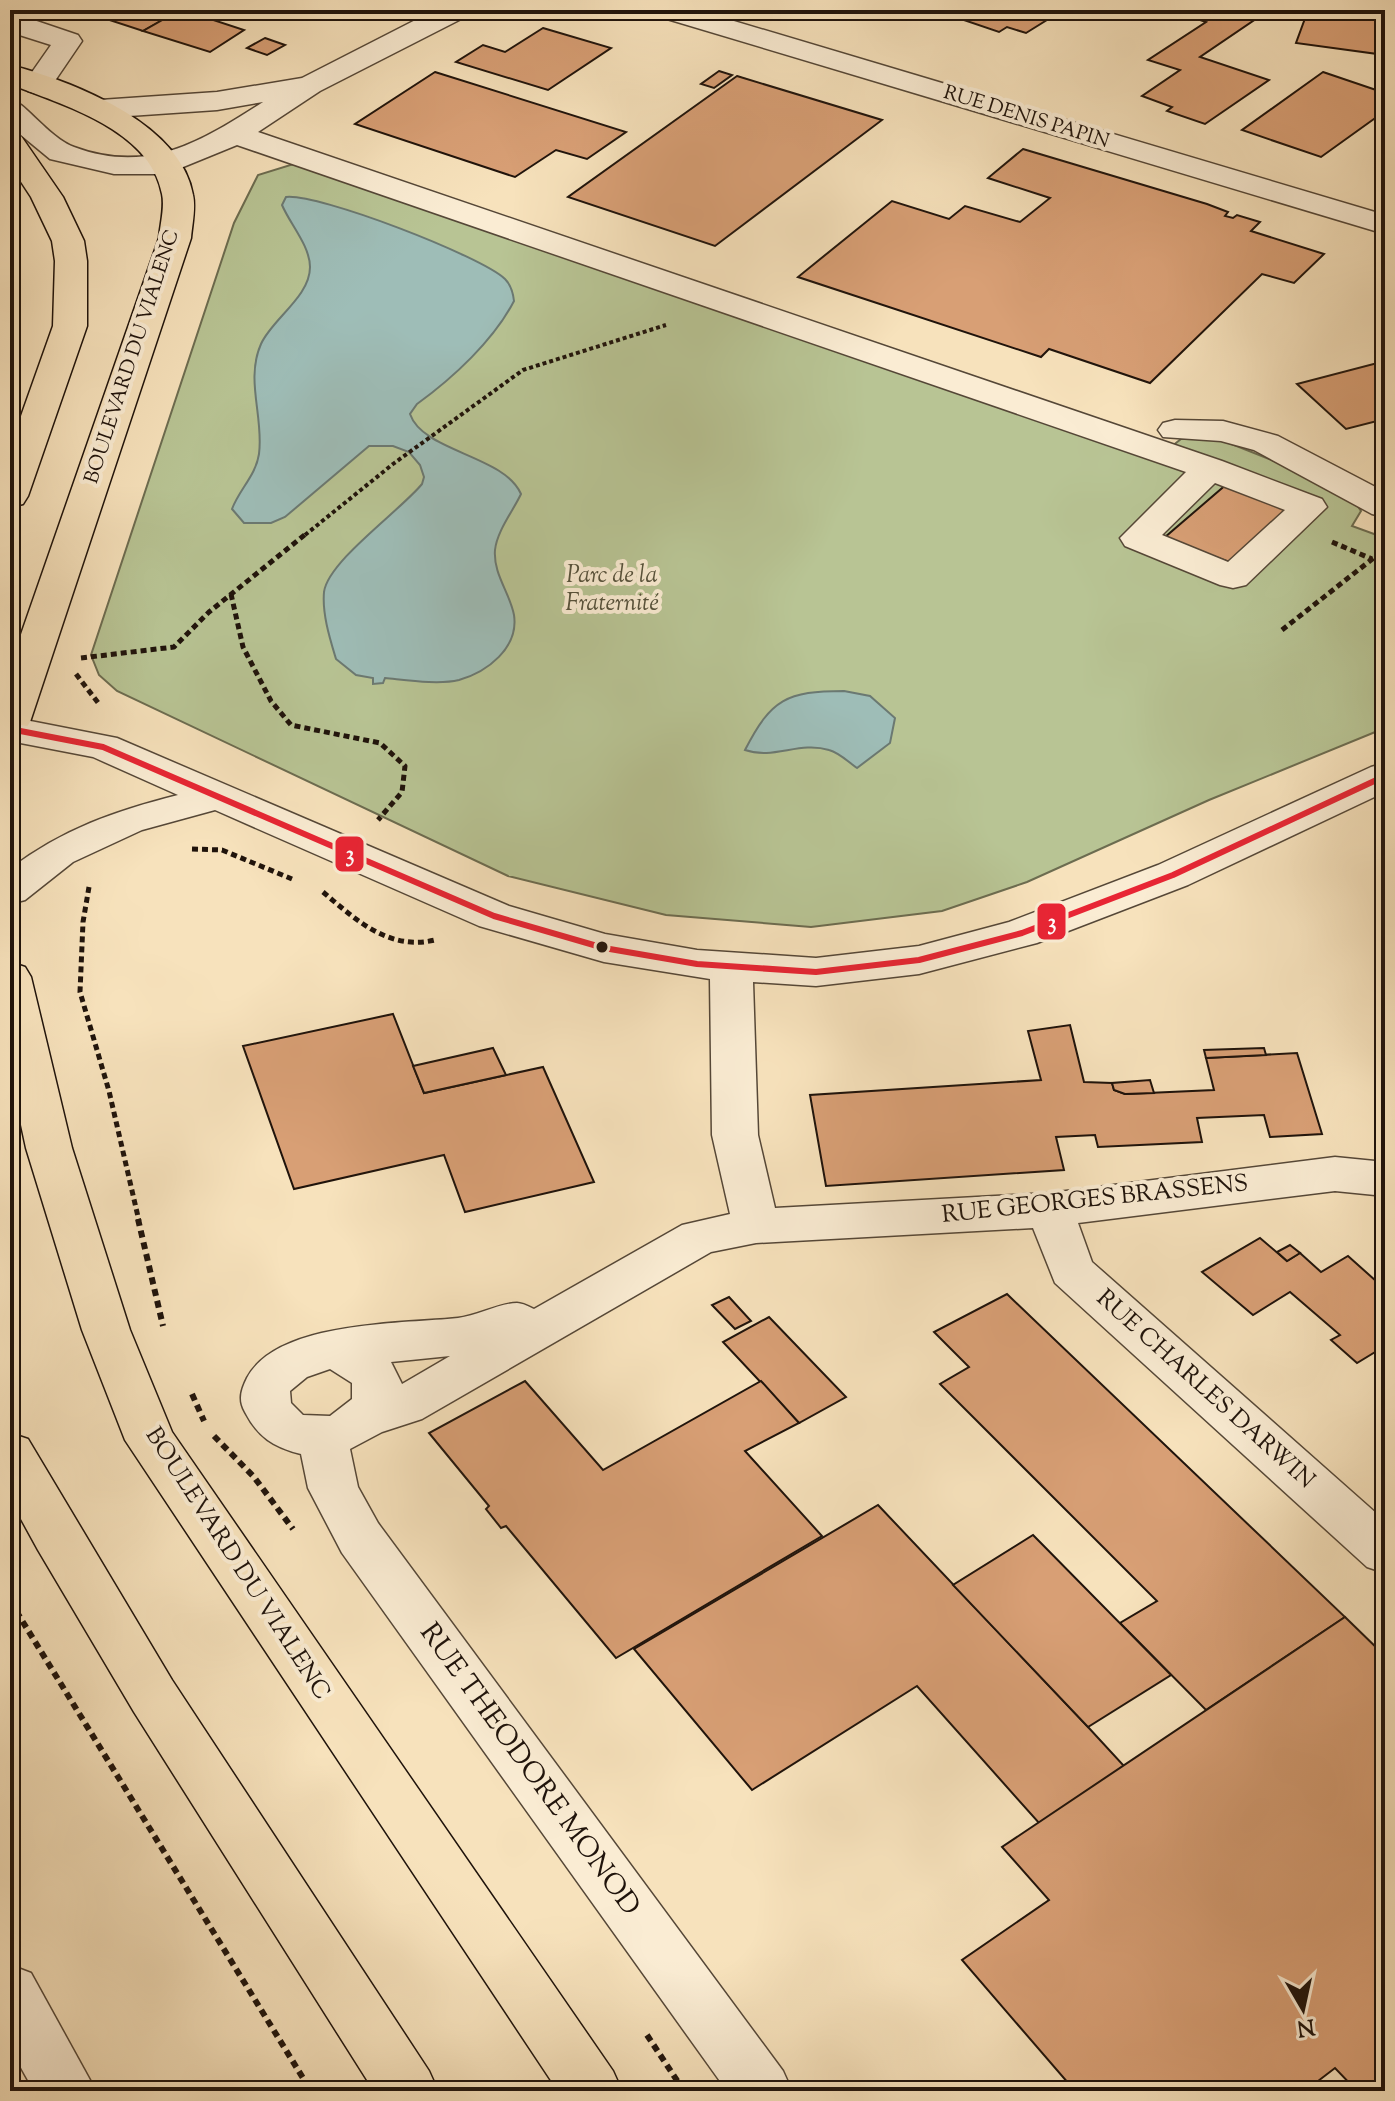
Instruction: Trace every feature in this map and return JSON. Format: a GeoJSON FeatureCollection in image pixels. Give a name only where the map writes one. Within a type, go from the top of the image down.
{"type":"FeatureCollection","features":[{"type":"Feature","properties":{"kind":"main road","name":"BOULEVARD DU VIALENC"},"geometry":{"type":"LineString","coordinates":[[10,722],[175,238],[178,195],[166,165],[132,128],[100,109],[24,80]]}},
{"type":"Feature","properties":{"kind":"main road"},"geometry":{"type":"LineString","coordinates":[[10,496],[70,326],[71,261],[68,241],[47,197],[12,147]]}},
{"type":"Feature","properties":{"kind":"main road","name":"BOULEVARD DU VIALENC"},"geometry":{"type":"LineString","coordinates":[[10,977],[49,1148],[106,1330],[150,1440],[592,2091]]}},
{"type":"Feature","properties":{"kind":"main road"},"geometry":{"type":"LineString","coordinates":[[10,1453],[42,1512],[162,1708],[408,2091]]}},
{"type":"Feature","properties":{"kind":"street"},"geometry":{"type":"LineString","coordinates":[[10,111],[61,153],[114,165],[166,165],[234,134],[310,85],[457,10]]}},
{"type":"Feature","properties":{"kind":"street","name":"RUE DENIS PAPIN"},"geometry":{"type":"LineString","coordinates":[[667,10],[1385,225]]}},
{"type":"Feature","properties":{"kind":"street"},"geometry":{"type":"LineString","coordinates":[[10,23],[68,41],[24,80]]}},
{"type":"Feature","properties":{"kind":"street"},"geometry":{"type":"LineString","coordinates":[[100,109],[217,101],[310,85]]}},
{"type":"Feature","properties":{"kind":"street"},"geometry":{"type":"LineString","coordinates":[[234,134],[1210,468]]}},
{"type":"Feature","properties":{"kind":"street"},"geometry":{"type":"LineString","coordinates":[[1175,430],[1223,431],[1266,443],[1385,506]]}},
{"type":"Feature","properties":{"kind":"street"},"geometry":{"type":"LineString","coordinates":[[10,729],[103,747],[494,916],[604,948],[697,964],[830,971],[919,960],[1022,933],[1173,875],[1385,776]]}},
{"type":"Feature","properties":{"kind":"street"},"geometry":{"type":"LineString","coordinates":[[10,890],[58,853],[128,821],[217,797]]}},
{"type":"Feature","properties":{"kind":"street"},"geometry":{"type":"LineString","coordinates":[[730,966],[735,1135],[756,1226]]}},
{"type":"Feature","properties":{"kind":"street","name":"RUE GEORGES BRASSENS"},"geometry":{"type":"LineString","coordinates":[[344,1427],[405,1405],[699,1237],[756,1226],[1050,1210],[1335,1174],[1385,1179]]}},
{"type":"Feature","properties":{"kind":"street","name":"RUE CHARLES DARWIN"},"geometry":{"type":"LineString","coordinates":[[1050,1210],[1072,1271],[1385,1552]]}},
{"type":"Feature","properties":{"kind":"street","name":"RUE GEORGES BRASSENS"},"geometry":{"type":"LineString","coordinates":[[330,1350],[475,1335],[626,1276]]}},
{"type":"Feature","properties":{"kind":"street"},"geometry":{"type":"LineString","coordinates":[[330,1350],[359,1359],[376,1380],[378,1392],[344,1427],[304,1436],[288,1430],[275,1420],[268,1408],[266,1394],[271,1380],[295,1358],[330,1350]]}},
{"type":"Feature","properties":{"kind":"street","name":"RUE THEODORE MONOD"},"geometry":{"type":"LineString","coordinates":[[344,1427],[333,1488],[360,1538],[762,2091]]}},
{"type":"Feature","properties":{"kind":"street"},"geometry":{"type":"LineString","coordinates":[[10,1992],[66,2091]]}},
{"type":"Feature","properties":{"kind":"path"},"geometry":{"type":"LineString","coordinates":[[113,710],[100,704],[77,678],[76,659],[174,647],[231,594],[393,464],[523,370],[672,323]]}},
{"type":"Feature","properties":{"kind":"path"},"geometry":{"type":"LineString","coordinates":[[1282,630],[1385,549]]}},
{"type":"Feature","properties":{"kind":"path"},"geometry":{"type":"LineString","coordinates":[[231,594],[243,647],[271,701],[291,725],[380,743],[405,766],[402,792],[372,827]]}},
{"type":"Feature","properties":{"kind":"path"},"geometry":{"type":"LineString","coordinates":[[10,1601],[311,2091]]}},
{"type":"Feature","properties":{"kind":"green space","name":"Parc de la Fraternité"},"geometry":{"type":"Polygon","coordinates":[[[300,162],[1156,459],[1181,439],[1214,437],[1347,490],[1361,511],[1352,526],[1385,538],[1385,728],[1209,800],[1027,882],[942,911],[811,927],[666,915],[508,876],[117,691],[99,675],[91,655],[234,223],[258,175],[300,162]]]}},
{"type":"Feature","properties":{"kind":"water"},"geometry":{"type":"Polygon","coordinates":[[[286,197],[304,198],[363,215],[434,242],[490,269],[505,279],[511,289],[514,301],[495,330],[472,357],[417,404],[410,414],[418,427],[430,437],[498,470],[512,481],[521,494],[502,528],[495,550],[499,575],[514,615],[511,638],[499,657],[470,676],[442,682],[385,678],[383,683],[373,684],[373,678],[356,675],[336,659],[329,635],[324,600],[328,580],[351,551],[422,484],[424,477],[420,465],[409,452],[393,446],[369,446],[285,517],[271,523],[244,523],[232,509],[259,454],[255,371],[261,344],[304,288],[310,267],[307,251],[282,205],[286,197]]]}},
{"type":"Feature","properties":{"kind":"water"},"geometry":{"type":"Polygon","coordinates":[[[844,691],[870,696],[895,718],[890,743],[857,768],[837,753],[818,748],[766,753],[745,750],[763,719],[783,701],[808,693],[844,691]]]}},
{"type":"Feature","properties":{"kind":"building"},"geometry":{"type":"Polygon","coordinates":[[[79,10],[180,10],[143,31],[79,10]]]}},
{"type":"Feature","properties":{"kind":"building"},"geometry":{"type":"Polygon","coordinates":[[[180,10],[202,10],[195,14],[244,30],[210,52],[143,31],[180,10]]]}},
{"type":"Feature","properties":{"kind":"building"},"geometry":{"type":"Polygon","coordinates":[[[962,10],[1063,10],[1026,33],[1007,27],[999,32],[952,16],[962,10]]]}},
{"type":"Feature","properties":{"kind":"building"},"geometry":{"type":"Polygon","coordinates":[[[1171,10],[1269,10],[1200,57],[1269,80],[1205,124],[1167,111],[1172,107],[1142,96],[1180,70],[1148,60],[1206,22],[1171,10]]]}},
{"type":"Feature","properties":{"kind":"building"},"geometry":{"type":"Polygon","coordinates":[[[1327,10],[1385,10],[1385,55],[1296,43],[1307,13],[1325,15],[1327,10]]]}},
{"type":"Feature","properties":{"kind":"building"},"geometry":{"type":"Polygon","coordinates":[[[543,28],[611,48],[548,90],[456,62],[483,45],[505,52],[543,28]]]}},
{"type":"Feature","properties":{"kind":"building"},"geometry":{"type":"Polygon","coordinates":[[[265,38],[285,45],[267,55],[247,48],[265,38]]]}},
{"type":"Feature","properties":{"kind":"building"},"geometry":{"type":"Polygon","coordinates":[[[719,71],[732,75],[714,88],[701,84],[719,71]]]}},
{"type":"Feature","properties":{"kind":"building"},"geometry":{"type":"Polygon","coordinates":[[[435,72],[626,132],[587,159],[556,150],[515,177],[355,124],[435,72]]]}},
{"type":"Feature","properties":{"kind":"building"},"geometry":{"type":"Polygon","coordinates":[[[1323,72],[1385,93],[1385,111],[1321,157],[1242,130],[1323,72]]]}},
{"type":"Feature","properties":{"kind":"building"},"geometry":{"type":"Polygon","coordinates":[[[737,76],[882,120],[715,246],[568,197],[737,76]]]}},
{"type":"Feature","properties":{"kind":"building"},"geometry":{"type":"Polygon","coordinates":[[[1023,149],[1207,204],[1228,212],[1225,216],[1233,218],[1237,215],[1260,222],[1251,231],[1324,254],[1294,283],[1262,274],[1150,383],[1049,349],[1041,357],[798,277],[892,201],[949,219],[965,206],[1020,222],[1050,198],[988,178],[1023,149]]]}},
{"type":"Feature","properties":{"kind":"building"},"geometry":{"type":"Polygon","coordinates":[[[1385,361],[1385,419],[1346,429],[1297,384],[1385,361]]]}},
{"type":"Feature","properties":{"kind":"building"},"geometry":{"type":"Polygon","coordinates":[[[1228,483],[1294,512],[1229,562],[1164,538],[1228,483]]]}},
{"type":"Feature","properties":{"kind":"building"},"geometry":{"type":"Polygon","coordinates":[[[393,1014],[424,1093],[543,1067],[594,1182],[465,1212],[444,1155],[294,1189],[243,1046],[393,1014]]]}},
{"type":"Feature","properties":{"kind":"building"},"geometry":{"type":"Polygon","coordinates":[[[1070,1025],[1084,1082],[1112,1083],[1114,1090],[1125,1094],[1214,1090],[1206,1058],[1297,1053],[1322,1134],[1270,1137],[1264,1115],[1197,1118],[1202,1142],[1098,1147],[1095,1135],[1056,1137],[1064,1170],[826,1186],[810,1095],[1041,1080],[1028,1031],[1070,1025]]]}},
{"type":"Feature","properties":{"kind":"building"},"geometry":{"type":"Polygon","coordinates":[[[493,1048],[506,1075],[424,1093],[413,1066],[493,1048]]]}},
{"type":"Feature","properties":{"kind":"building"},"geometry":{"type":"Polygon","coordinates":[[[1264,1048],[1266,1055],[1206,1058],[1204,1050],[1264,1048]]]}},
{"type":"Feature","properties":{"kind":"building"},"geometry":{"type":"Polygon","coordinates":[[[1150,1080],[1154,1093],[1125,1094],[1114,1090],[1112,1083],[1150,1080]]]}},
{"type":"Feature","properties":{"kind":"building"},"geometry":{"type":"Polygon","coordinates":[[[1260,1238],[1287,1261],[1300,1253],[1321,1272],[1348,1256],[1376,1281],[1385,1276],[1385,1346],[1357,1363],[1331,1340],[1340,1335],[1290,1292],[1253,1315],[1202,1272],[1260,1238]]]}},
{"type":"Feature","properties":{"kind":"building"},"geometry":{"type":"Polygon","coordinates":[[[1290,1245],[1300,1253],[1287,1261],[1277,1252],[1290,1245]]]}},
{"type":"Feature","properties":{"kind":"building"},"geometry":{"type":"Polygon","coordinates":[[[1007,1294],[1345,1617],[1206,1710],[1120,1623],[1157,1601],[940,1384],[969,1367],[934,1332],[1007,1294]]]}},
{"type":"Feature","properties":{"kind":"building"},"geometry":{"type":"Polygon","coordinates":[[[729,1297],[751,1321],[735,1329],[712,1305],[729,1297]]]}},
{"type":"Feature","properties":{"kind":"building"},"geometry":{"type":"Polygon","coordinates":[[[769,1317],[846,1397],[799,1423],[723,1342],[769,1317]]]}},
{"type":"Feature","properties":{"kind":"building"},"geometry":{"type":"Polygon","coordinates":[[[525,1381],[603,1470],[761,1381],[799,1423],[745,1451],[822,1536],[616,1658],[506,1526],[501,1528],[486,1509],[489,1506],[429,1433],[525,1381]]]}},
{"type":"Feature","properties":{"kind":"building"},"geometry":{"type":"Polygon","coordinates":[[[878,1505],[1124,1766],[1039,1823],[917,1686],[752,1790],[634,1649],[878,1505]]]}},
{"type":"Feature","properties":{"kind":"building"},"geometry":{"type":"Polygon","coordinates":[[[1033,1535],[1171,1675],[1088,1727],[953,1585],[1033,1535]]]}},
{"type":"Feature","properties":{"kind":"building"},"geometry":{"type":"Polygon","coordinates":[[[1345,1617],[1385,1656],[1385,2091],[1357,2091],[1335,2068],[1305,2091],[1219,2091],[1215,2087],[1209,2091],[1075,2091],[962,1960],[1049,1900],[1002,1847],[1345,1617]]]}},
{"type":"Feature","properties":{"kind":"transit line","name":"3"},"geometry":{"type":"LineString","coordinates":[[10,729],[103,747],[494,916],[604,948],[697,964],[816,972],[919,960],[1022,933],[1173,875],[1385,776]]}}]}
